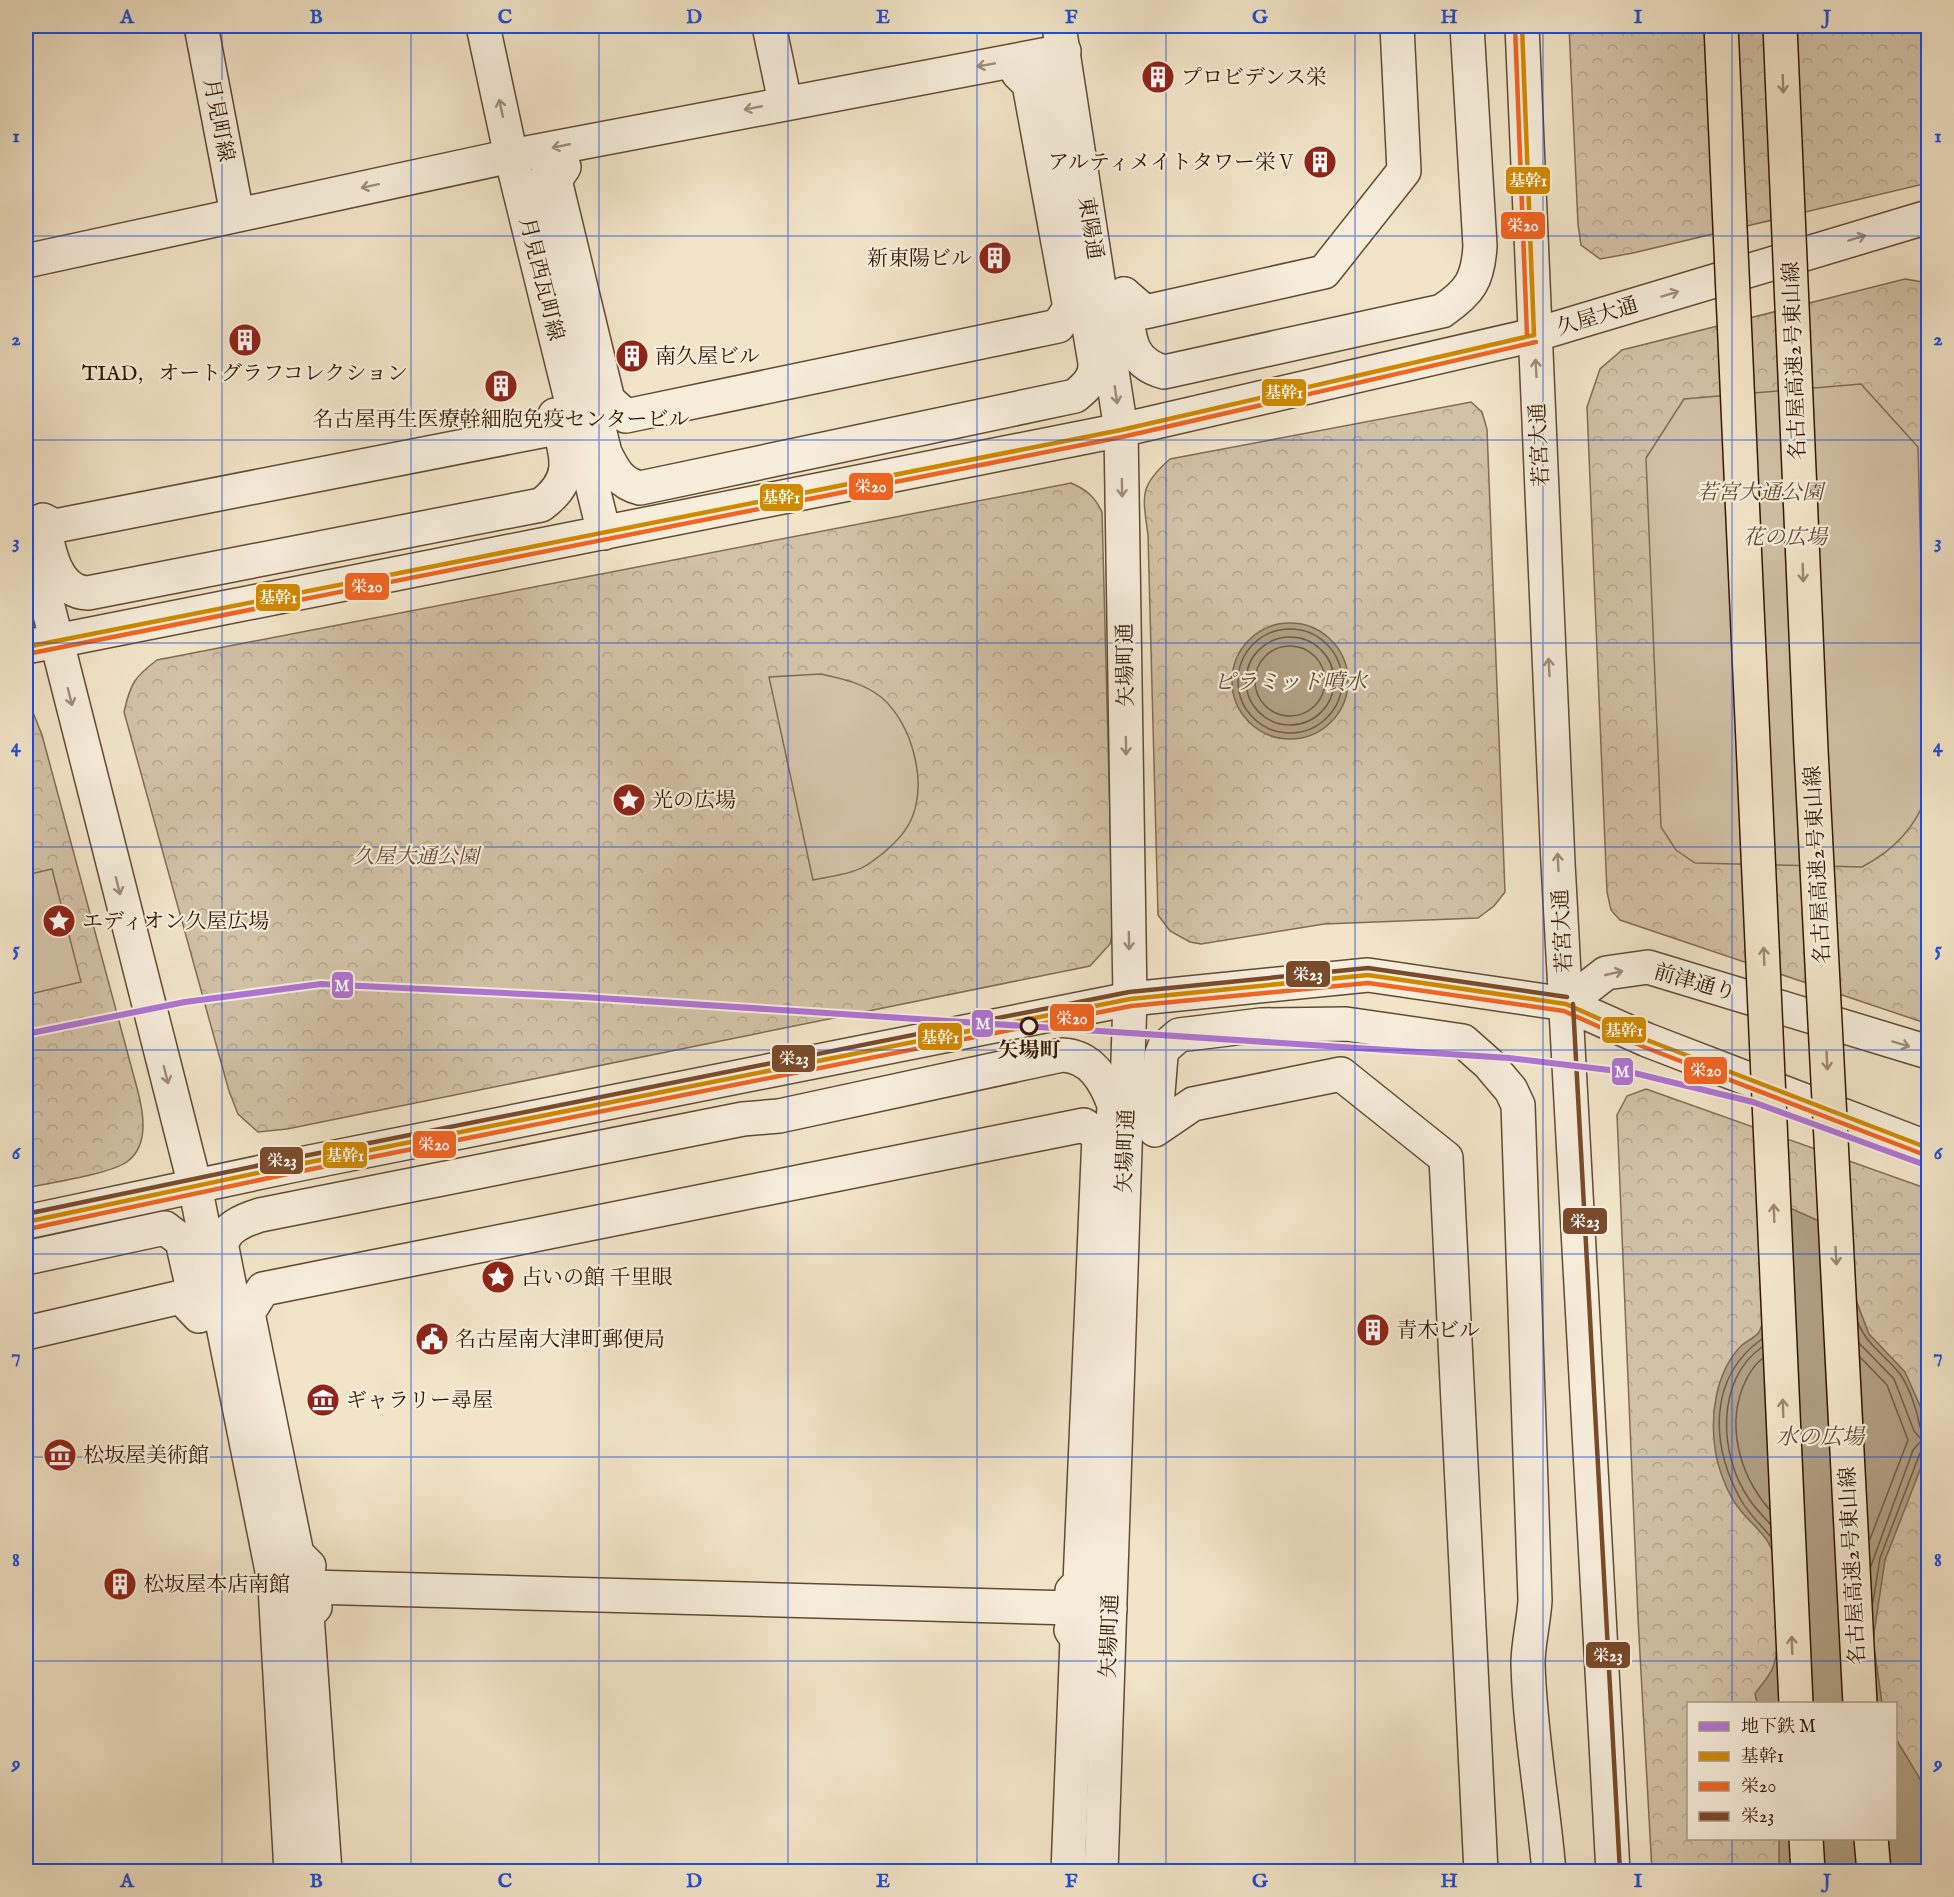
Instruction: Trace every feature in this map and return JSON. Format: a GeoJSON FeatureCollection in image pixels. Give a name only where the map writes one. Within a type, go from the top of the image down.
{"type":"FeatureCollection","features":[{"type":"Feature","properties":{"kind":"highway"},"geometry":{"type":"LineString","coordinates":[[1721,26],[1796,1702]]}},
{"type":"Feature","properties":{"kind":"highway","name":"名古屋高速2号東山線"},"geometry":{"type":"LineString","coordinates":[[1780,26],[1810,738],[1860,1702]]}},
{"type":"Feature","properties":{"kind":"highway"},"geometry":{"type":"LineString","coordinates":[[1806,1840],[1808,1872]]}},
{"type":"Feature","properties":{"kind":"highway"},"geometry":{"type":"LineString","coordinates":[[1871,1840],[1874,1872]]}},
{"type":"Feature","properties":{"kind":"street","name":"月見町線"},"geometry":{"type":"LineString","coordinates":[[201,26],[237,214]]}},
{"type":"Feature","properties":{"kind":"street","name":"月見西瓦町線"},"geometry":{"type":"LineString","coordinates":[[483,26],[511,156],[604,533]]}},
{"type":"Feature","properties":{"kind":"street"},"geometry":{"type":"LineString","coordinates":[[769,26],[784,102]]}},
{"type":"Feature","properties":{"kind":"street"},"geometry":{"type":"LineString","coordinates":[[1397,26],[1404,171],[1324,272],[1145,312],[1124,294],[1132,343],[1136,355],[1143,364],[1164,372],[1442,311],[1457,300],[1478,272],[1480,246],[1467,26]]}},
{"type":"Feature","properties":{"kind":"street","name":"若宮大通"},"geometry":{"type":"LineString","coordinates":[[1522,26],[1534,335],[1566,1004],[1613,1872]]}},
{"type":"Feature","properties":{"kind":"street"},"geometry":{"type":"LineString","coordinates":[[26,261],[511,156],[784,102],[1062,38]]}},
{"type":"Feature","properties":{"kind":"street","name":"東陽通"},"geometry":{"type":"LineString","coordinates":[[1062,38],[1121,430]]}},
{"type":"Feature","properties":{"kind":"street"},"geometry":{"type":"LineString","coordinates":[[1035,72],[1042,76],[1049,87],[1095,363],[1094,375],[1088,386],[1075,396],[640,488],[629,485],[616,475],[605,453],[541,192],[543,180],[550,171],[564,167],[555,180],[608,400],[626,416],[1058,326],[1070,308],[1029,84],[1018,73],[1035,72]]}},
{"type":"Feature","properties":{"kind":"street","name":"久屋大通"},"geometry":{"type":"LineString","coordinates":[[41,643],[1121,430],[1534,335],[1929,217]]}},
{"type":"Feature","properties":{"kind":"street"},"geometry":{"type":"LineString","coordinates":[[40,523],[43,520],[59,575],[67,587],[78,592],[98,592],[542,505],[554,496],[563,484],[567,458],[555,415],[546,429],[40,523]]}},
{"type":"Feature","properties":{"kind":"street","name":"矢場町通"},"geometry":{"type":"LineString","coordinates":[[1101,1872],[1130,999],[1121,430]]}},
{"type":"Feature","properties":{"kind":"street"},"geometry":{"type":"LineString","coordinates":[[40,523],[41,643],[195,1186],[275,1586],[291,1872]]}},
{"type":"Feature","properties":{"kind":"street","name":"前津通り"},"geometry":{"type":"LineString","coordinates":[[1566,1004],[1606,973],[1648,967],[1929,1052]]}},
{"type":"Feature","properties":{"kind":"street"},"geometry":{"type":"LineString","coordinates":[[26,1222],[195,1186],[1130,999],[1368,975],[1566,1004],[1655,1042],[1929,1148]]}},
{"type":"Feature","properties":{"kind":"street"},"geometry":{"type":"LineString","coordinates":[[1481,1872],[1446,1158],[1341,1074],[1193,1104],[1155,1130],[1161,1056],[1164,1048],[1179,1035],[1261,1024],[1333,1023],[1463,1041],[1489,1064],[1511,1090],[1518,1105],[1535,1600],[1528,1661],[1534,1757],[1543,1804],[1550,1872]]}},
{"type":"Feature","properties":{"kind":"street"},"geometry":{"type":"LineString","coordinates":[[1074,1056],[1094,1068],[1105,1083],[1114,1105],[1096,1583],[1094,1587],[1086,1591],[1072,1591],[1080,1583],[1099,1136],[1084,1125],[263,1289],[248,1313],[297,1554],[309,1566],[290,1564],[283,1554],[222,1239],[244,1220],[260,1215],[743,1119],[778,1116],[947,1082],[966,1075],[1046,1058],[1074,1056]]}},
{"type":"Feature","properties":{"kind":"street"},"geometry":{"type":"LineString","coordinates":[[26,1258],[165,1227],[182,1241],[199,1316],[181,1298],[26,1334]]}},
{"type":"Feature","properties":{"kind":"street"},"geometry":{"type":"LineString","coordinates":[[275,1586],[1110,1609]]}},
{"type":"Feature","properties":{"kind":"street"},"geometry":{"type":"LineString","coordinates":[[312,1872],[295,1620],[299,1607],[303,1605],[315,1607],[307,1615],[325,1872]]}},
{"type":"Feature","properties":{"kind":"street"},"geometry":{"type":"LineString","coordinates":[[1068,1872],[1077,1639],[1071,1630],[1090,1635],[1093,1647],[1085,1872]]}},
{"type":"Feature","properties":{"kind":"green space"},"geometry":{"type":"Polygon","coordinates":[[[1569,26],[1928,26],[1928,183],[1600,259],[1581,245],[1578,224],[1569,26]]]}},
{"type":"Feature","properties":{"kind":"green space","name":"若宮大通公園"},"geometry":{"type":"Polygon","coordinates":[[[1905,279],[1928,283],[1928,1024],[1620,920],[1611,910],[1607,892],[1587,407],[1600,369],[1622,350],[1905,279]]]}},
{"type":"Feature","properties":{"kind":"green space","name":"花の広場"},"geometry":{"type":"Polygon","coordinates":[[[1861,384],[1918,447],[1927,795],[1916,818],[1902,837],[1884,853],[1862,867],[1695,863],[1676,850],[1661,827],[1646,458],[1684,399],[1861,384]]]}},
{"type":"Feature","properties":{"kind":"green space"},"geometry":{"type":"Polygon","coordinates":[[[1471,402],[1482,412],[1487,429],[1505,892],[1494,906],[1478,918],[1324,924],[1201,944],[1190,942],[1170,931],[1158,915],[1148,535],[1144,501],[1152,477],[1170,459],[1471,402]]]}},
{"type":"Feature","properties":{"kind":"green space","name":"久屋大通公園"},"geometry":{"type":"Polygon","coordinates":[[[1071,483],[1090,494],[1102,512],[1113,930],[1110,944],[1090,966],[287,1129],[258,1132],[238,1114],[229,1091],[124,712],[134,682],[157,660],[1071,483]]]}},
{"type":"Feature","properties":{"kind":"green space"},"geometry":{"type":"Polygon","coordinates":[[[821,674],[867,688],[892,708],[909,737],[917,771],[918,788],[911,820],[904,832],[888,849],[857,870],[813,880],[769,677],[821,674]]]}},
{"type":"Feature","properties":{"kind":"green space","name":"エディオン久屋広場"},"geometry":{"type":"Polygon","coordinates":[[[26,701],[42,735],[137,1088],[143,1126],[140,1146],[128,1161],[120,1166],[94,1174],[26,1188],[26,701]]]}},
{"type":"Feature","properties":{"kind":"green space"},"geometry":{"type":"Polygon","coordinates":[[[52,869],[81,982],[26,995],[26,875],[52,869]]]}},
{"type":"Feature","properties":{"kind":"green space"},"geometry":{"type":"Polygon","coordinates":[[[1646,1089],[1928,1189],[1928,1871],[1652,1871],[1638,1618],[1617,1115],[1627,1096],[1646,1089]]]}},
{"type":"Feature","properties":{"kind":"water","name":"ピラミッド噴水"},"geometry":{"type":"Polygon","coordinates":[[[1290,623],[1312,628],[1331,640],[1343,659],[1348,681],[1343,703],[1331,722],[1312,734],[1290,739],[1268,734],[1249,722],[1237,703],[1232,681],[1237,659],[1249,640],[1268,628],[1290,623]]]}},
{"type":"Feature","properties":{"kind":"water","name":"水の広場"},"geometry":{"type":"Polygon","coordinates":[[[1790,1208],[1848,1234],[1849,1282],[1869,1334],[1905,1372],[1925,1417],[1927,1452],[1885,1560],[1873,1640],[1882,1702],[1757,1702],[1755,1694],[1772,1670],[1776,1655],[1779,1603],[1776,1567],[1768,1542],[1742,1512],[1726,1487],[1716,1455],[1713,1421],[1720,1381],[1732,1356],[1759,1332],[1774,1287],[1790,1208]]]}},
{"type":"Feature","properties":{"kind":"water"},"geometry":{"type":"Polygon","coordinates":[[[1897,1741],[1928,1792],[1928,1871],[1779,1871],[1779,1840],[1897,1840],[1897,1741]]]}},
{"type":"Feature","properties":{"kind":"metro line","name":"M"},"geometry":{"type":"LineString","coordinates":[[26,1034],[185,1002],[321,984],[584,997],[1509,1058],[1634,1073],[1753,1102],[1928,1166]]}},
{"type":"Feature","properties":{"kind":"transit line","name":"栄20"},"geometry":{"type":"LineString","coordinates":[[1515,26],[1527,335]]}},
{"type":"Feature","properties":{"kind":"transit line","name":"基幹1"},"geometry":{"type":"LineString","coordinates":[[1522,26],[1534,335]]}},
{"type":"Feature","properties":{"kind":"transit line","name":"基幹1"},"geometry":{"type":"LineString","coordinates":[[26,647],[1121,430],[1534,335]]}},
{"type":"Feature","properties":{"kind":"transit line","name":"栄20"},"geometry":{"type":"LineString","coordinates":[[27,654],[1122,437],[1536,342]]}},
{"type":"Feature","properties":{"kind":"transit line","name":"栄23"},"geometry":{"type":"LineString","coordinates":[[26,1214],[294,1158],[1129,992],[1368,968],[1567,997]]}},
{"type":"Feature","properties":{"kind":"transit line","name":"基幹1"},"geometry":{"type":"LineString","coordinates":[[26,1222],[295,1165],[1130,999],[1368,975],[1566,1004],[1647,1040],[1928,1148]]}},
{"type":"Feature","properties":{"kind":"transit line","name":"栄20"},"geometry":{"type":"LineString","coordinates":[[28,1229],[297,1172],[1131,1006],[1368,983],[1564,1011],[1644,1047],[1925,1155]]}},
{"type":"Feature","properties":{"kind":"transit line","name":"栄23"},"geometry":{"type":"LineString","coordinates":[[1573,1004],[1620,1872]]}},
{"type":"Feature","properties":{"kind":"place","name":"プロビデンス栄"},"geometry":{"type":"Point","coordinates":[1158,77]}},
{"type":"Feature","properties":{"kind":"place","name":"アルティメイトタワー栄Ⅴ"},"geometry":{"type":"Point","coordinates":[1320,162]}},
{"type":"Feature","properties":{"kind":"place","name":"新東陽ビル"},"geometry":{"type":"Point","coordinates":[995,258]}},
{"type":"Feature","properties":{"kind":"place","name":"TIAD，オートグラフコレクション"},"geometry":{"type":"Point","coordinates":[245,340]}},
{"type":"Feature","properties":{"kind":"place","name":"南久屋ビル"},"geometry":{"type":"Point","coordinates":[632,356]}},
{"type":"Feature","properties":{"kind":"place","name":"名古屋再生医療幹細胞免疫センタービル"},"geometry":{"type":"Point","coordinates":[501,386]}},
{"type":"Feature","properties":{"kind":"place","name":"光の広場"},"geometry":{"type":"Point","coordinates":[629,800]}},
{"type":"Feature","properties":{"kind":"place","name":"エディオン久屋広場"},"geometry":{"type":"Point","coordinates":[59,921]}},
{"type":"Feature","properties":{"kind":"place","name":"矢場町"},"geometry":{"type":"Point","coordinates":[1029,1026]}},
{"type":"Feature","properties":{"kind":"place","name":"占いの館 千里眼"},"geometry":{"type":"Point","coordinates":[498,1277]}},
{"type":"Feature","properties":{"kind":"place","name":"青木ビル"},"geometry":{"type":"Point","coordinates":[1373,1330]}},
{"type":"Feature","properties":{"kind":"place","name":"名古屋南大津町郵便局"},"geometry":{"type":"Point","coordinates":[432,1339]}},
{"type":"Feature","properties":{"kind":"place","name":"ギャラリー尋屋"},"geometry":{"type":"Point","coordinates":[323,1400]}},
{"type":"Feature","properties":{"kind":"place","name":"松坂屋美術館"},"geometry":{"type":"Point","coordinates":[60,1455]}},
{"type":"Feature","properties":{"kind":"place","name":"松坂屋本店南館"},"geometry":{"type":"Point","coordinates":[120,1584]}}]}
